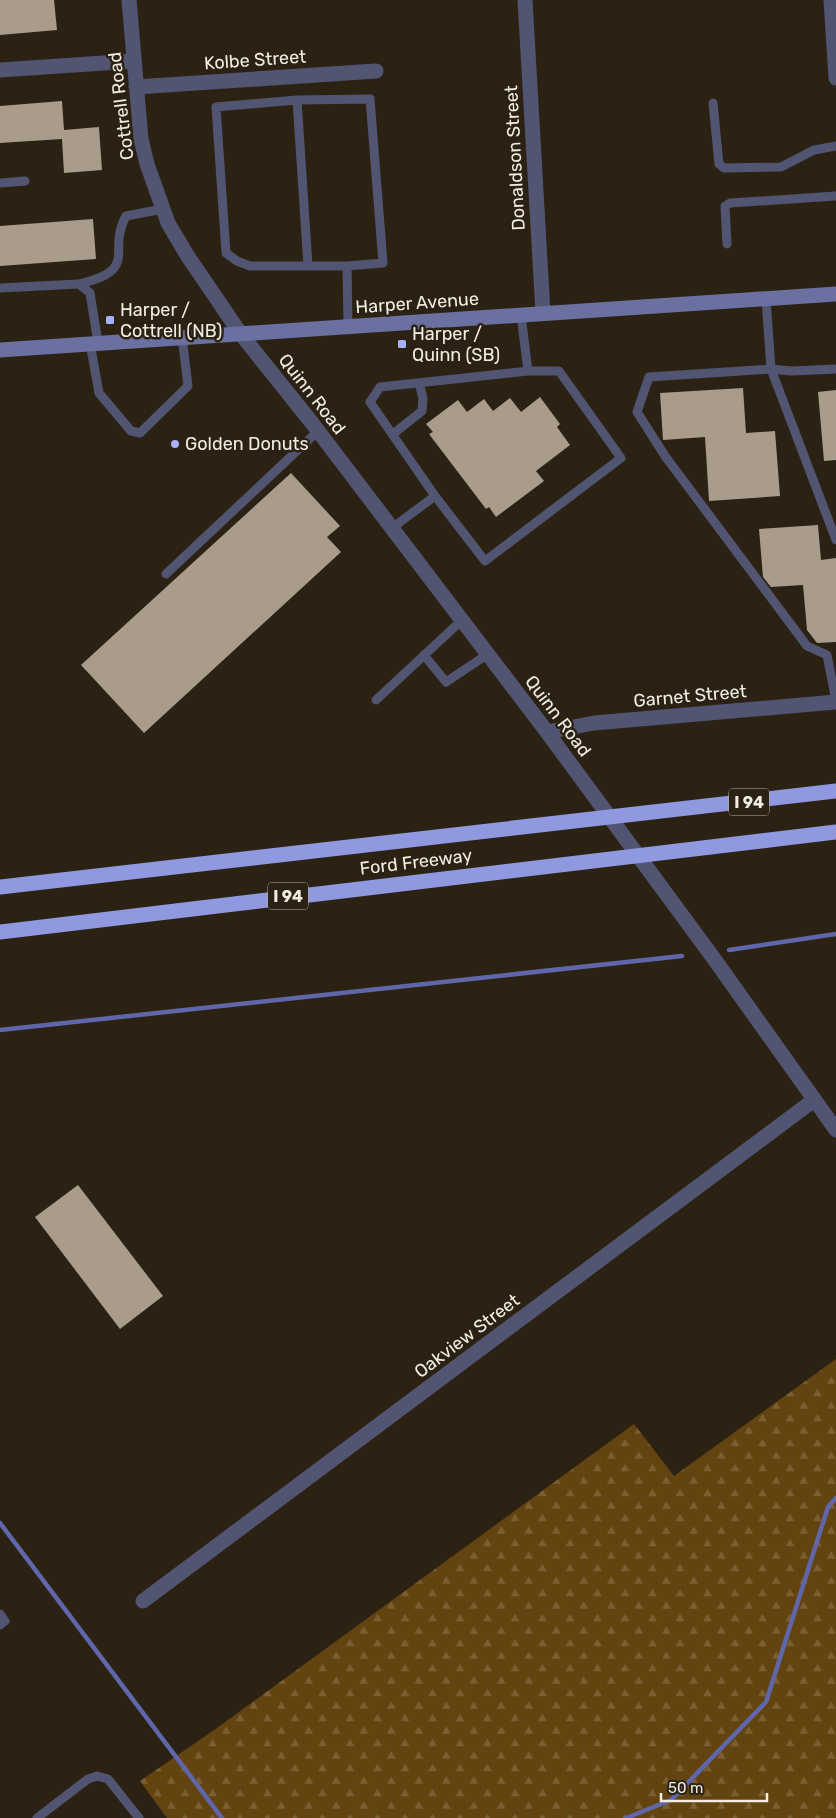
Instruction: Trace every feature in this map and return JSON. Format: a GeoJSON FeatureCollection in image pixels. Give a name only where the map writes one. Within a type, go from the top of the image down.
{"type":"FeatureCollection","features":[{"type":"Feature","properties":{"kind":"highway","name":"Ford Freeway"},"geometry":{"type":"LineString","coordinates":[[0,887],[836,792]]}},
{"type":"Feature","properties":{"kind":"highway","name":"Ford Freeway"},"geometry":{"type":"LineString","coordinates":[[0,932],[572,862],[836,832]]}},
{"type":"Feature","properties":{"kind":"main road","name":"Harper Avenue"},"geometry":{"type":"LineString","coordinates":[[0,350],[836,294]]}},
{"type":"Feature","properties":{"kind":"street","name":"Cottrell Road"},"geometry":{"type":"LineString","coordinates":[[129,0],[141,139],[146,164],[163,209],[186,255],[240,333]]}},
{"type":"Feature","properties":{"kind":"street","name":"Donaldson Street"},"geometry":{"type":"LineString","coordinates":[[525,0],[543,313]]}},
{"type":"Feature","properties":{"kind":"street"},"geometry":{"type":"LineString","coordinates":[[831,0],[836,78]]}},
{"type":"Feature","properties":{"kind":"street"},"geometry":{"type":"LineString","coordinates":[[0,70],[133,61]]}},
{"type":"Feature","properties":{"kind":"street","name":"Kolbe Street"},"geometry":{"type":"LineString","coordinates":[[136,87],[376,71]]}},
{"type":"Feature","properties":{"kind":"street","name":"Quinn Road"},"geometry":{"type":"LineString","coordinates":[[240,333],[318,431],[548,732],[712,956],[836,1130]]}},
{"type":"Feature","properties":{"kind":"street","name":"Garnet Street"},"geometry":{"type":"LineString","coordinates":[[548,732],[594,723],[836,701]]}},
{"type":"Feature","properties":{"kind":"street","name":"Oakview Street"},"geometry":{"type":"LineString","coordinates":[[142,1601],[814,1100]]}},
{"type":"Feature","properties":{"kind":"lane"},"geometry":{"type":"LineString","coordinates":[[370,99],[383,263],[347,266],[250,266],[237,261],[226,253],[216,107],[297,100],[370,99]]}},
{"type":"Feature","properties":{"kind":"lane"},"geometry":{"type":"LineString","coordinates":[[297,100],[308,266]]}},
{"type":"Feature","properties":{"kind":"lane"},"geometry":{"type":"LineString","coordinates":[[713,102],[719,164],[724,168],[781,167],[814,150],[836,146]]}},
{"type":"Feature","properties":{"kind":"lane"},"geometry":{"type":"LineString","coordinates":[[0,183],[25,182]]}},
{"type":"Feature","properties":{"kind":"lane"},"geometry":{"type":"LineString","coordinates":[[727,244],[725,206],[730,203],[836,196]]}},
{"type":"Feature","properties":{"kind":"lane"},"geometry":{"type":"LineString","coordinates":[[0,288],[79,284],[101,278],[118,264],[120,250],[119,229],[126,216],[163,209]]}},
{"type":"Feature","properties":{"kind":"lane"},"geometry":{"type":"LineString","coordinates":[[347,266],[348,327]]}},
{"type":"Feature","properties":{"kind":"lane"},"geometry":{"type":"LineString","coordinates":[[79,284],[90,293],[99,393],[131,431],[140,433],[188,386],[182,337]]}},
{"type":"Feature","properties":{"kind":"lane"},"geometry":{"type":"LineString","coordinates":[[766,299],[771,369],[836,540]]}},
{"type":"Feature","properties":{"kind":"lane"},"geometry":{"type":"LineString","coordinates":[[520,315],[528,371]]}},
{"type":"Feature","properties":{"kind":"lane"},"geometry":{"type":"LineString","coordinates":[[836,369],[791,371],[771,369],[649,377],[637,412],[664,456],[807,646],[832,654],[836,701]]}},
{"type":"Feature","properties":{"kind":"lane"},"geometry":{"type":"LineString","coordinates":[[528,371],[558,371],[621,458],[486,561],[435,496],[370,402],[380,387],[419,383],[528,371]]}},
{"type":"Feature","properties":{"kind":"lane"},"geometry":{"type":"LineString","coordinates":[[393,434],[422,411],[423,398],[419,383]]}},
{"type":"Feature","properties":{"kind":"lane"},"geometry":{"type":"LineString","coordinates":[[166,574],[318,431]]}},
{"type":"Feature","properties":{"kind":"lane"},"geometry":{"type":"LineString","coordinates":[[392,528],[435,496]]}},
{"type":"Feature","properties":{"kind":"lane"},"geometry":{"type":"LineString","coordinates":[[376,700],[462,620]]}},
{"type":"Feature","properties":{"kind":"lane"},"geometry":{"type":"LineString","coordinates":[[424,655],[446,682],[488,654]]}},
{"type":"Feature","properties":{"kind":"lane"},"geometry":{"type":"LineString","coordinates":[[0,1614],[5,1621],[0,1624]]}},
{"type":"Feature","properties":{"kind":"lane"},"geometry":{"type":"LineString","coordinates":[[37,1818],[88,1779],[97,1776],[108,1779],[140,1818]]}},
{"type":"Feature","properties":{"kind":"green space"},"geometry":{"type":"Polygon","coordinates":[[[836,1359],[836,1818],[167,1818],[140,1781],[217,1728],[634,1424],[674,1476],[836,1359]]]}},
{"type":"Feature","properties":{"kind":"building"},"geometry":{"type":"Polygon","coordinates":[[[0,0],[54,0],[57,30],[0,35],[0,0]]]}},
{"type":"Feature","properties":{"kind":"building"},"geometry":{"type":"Polygon","coordinates":[[[62,101],[64,130],[99,127],[102,170],[64,173],[62,139],[0,143],[0,106],[62,101]]]}},
{"type":"Feature","properties":{"kind":"building"},"geometry":{"type":"Polygon","coordinates":[[[93,219],[96,259],[0,266],[0,226],[93,219]]]}},
{"type":"Feature","properties":{"kind":"building"},"geometry":{"type":"Polygon","coordinates":[[[743,388],[746,433],[775,431],[780,496],[709,501],[705,437],[663,440],[660,393],[743,388]]]}},
{"type":"Feature","properties":{"kind":"building"},"geometry":{"type":"Polygon","coordinates":[[[836,390],[836,460],[824,461],[818,392],[836,390]]]}},
{"type":"Feature","properties":{"kind":"building"},"geometry":{"type":"Polygon","coordinates":[[[540,397],[560,424],[557,427],[570,445],[536,471],[544,481],[496,517],[489,507],[486,509],[429,434],[433,432],[426,424],[458,400],[467,412],[484,399],[493,411],[510,398],[521,412],[540,397]]]}},
{"type":"Feature","properties":{"kind":"building"},"geometry":{"type":"Polygon","coordinates":[[[291,473],[340,526],[327,537],[341,552],[144,733],[81,665],[291,473]]]}},
{"type":"Feature","properties":{"kind":"building"},"geometry":{"type":"Polygon","coordinates":[[[818,525],[821,560],[836,558],[836,642],[817,643],[807,630],[803,585],[771,587],[763,577],[759,529],[818,525]]]}},
{"type":"Feature","properties":{"kind":"building"},"geometry":{"type":"Polygon","coordinates":[[[78,1185],[163,1296],[120,1329],[35,1217],[78,1185]]]}},
{"type":"Feature","properties":{"kind":"waterway"},"geometry":{"type":"LineString","coordinates":[[729,950],[836,934]]}},
{"type":"Feature","properties":{"kind":"waterway"},"geometry":{"type":"LineString","coordinates":[[0,1030],[682,956]]}},
{"type":"Feature","properties":{"kind":"waterway"},"geometry":{"type":"LineString","coordinates":[[626,1818],[671,1800],[766,1702],[828,1507],[836,1498]]}},
{"type":"Feature","properties":{"kind":"waterway"},"geometry":{"type":"LineString","coordinates":[[0,1523],[222,1818]]}},
{"type":"Feature","properties":{"kind":"place","name":"Harper / Cottrell (NB)"},"geometry":{"type":"Point","coordinates":[110,320]}},
{"type":"Feature","properties":{"kind":"place","name":"Harper / Quinn (SB)"},"geometry":{"type":"Point","coordinates":[402,344]}},
{"type":"Feature","properties":{"kind":"place","name":"Golden Donuts"},"geometry":{"type":"Point","coordinates":[175,444]}}]}
